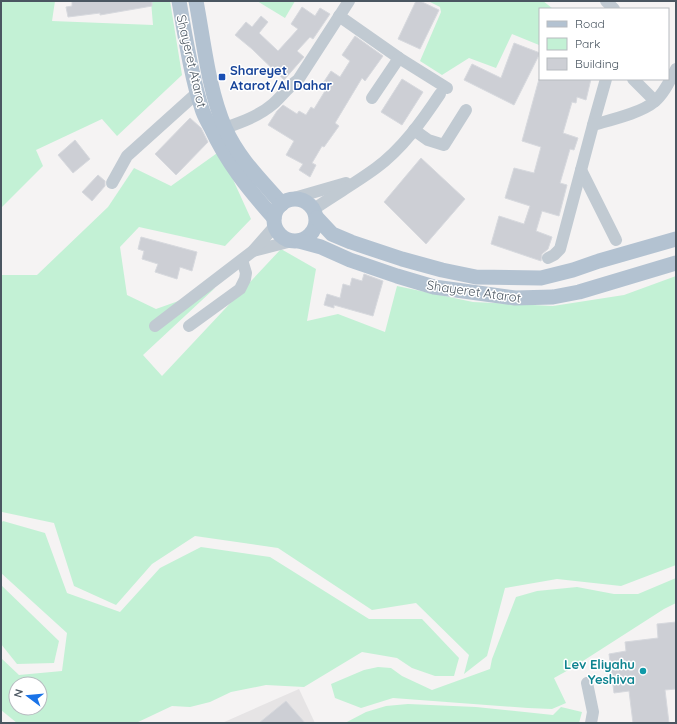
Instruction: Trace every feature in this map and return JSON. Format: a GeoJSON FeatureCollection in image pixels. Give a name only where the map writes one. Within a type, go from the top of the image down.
{"type":"FeatureCollection","features":[{"type":"Feature","properties":{"kind":"main road","name":"Shayeret Atarot"},"geometry":{"type":"LineString","coordinates":[[178,1],[197,93],[202,110],[218,145],[249,191],[274,222]]}},
{"type":"Feature","properties":{"kind":"main road","name":"Shayeret Atarot"},"geometry":{"type":"LineString","coordinates":[[196,1],[213,90],[225,128],[247,164],[288,201]]}},
{"type":"Feature","properties":{"kind":"main road"},"geometry":{"type":"LineString","coordinates":[[288,201],[307,202],[312,207],[316,215],[315,228],[310,235],[295,241],[285,239],[278,232],[274,222],[275,212],[288,201]]}},
{"type":"Feature","properties":{"kind":"main road","name":"Shayeret Atarot"},"geometry":{"type":"LineString","coordinates":[[316,215],[332,234],[350,242],[442,270],[476,277],[541,278],[676,239]]}},
{"type":"Feature","properties":{"kind":"main road","name":"Shayeret Atarot"},"geometry":{"type":"LineString","coordinates":[[295,241],[320,247],[350,260],[434,287],[515,298],[553,297],[579,292],[676,263]]}},
{"type":"Feature","properties":{"kind":"street"},"geometry":{"type":"LineString","coordinates":[[225,128],[254,117],[273,104],[291,85],[298,80],[349,1]]}},
{"type":"Feature","properties":{"kind":"street"},"geometry":{"type":"LineString","coordinates":[[316,215],[317,207],[377,168],[414,130],[443,91],[340,16]]}},
{"type":"Feature","properties":{"kind":"street"},"geometry":{"type":"LineString","coordinates":[[372,98],[399,58]]}},
{"type":"Feature","properties":{"kind":"street"},"geometry":{"type":"LineString","coordinates":[[593,125],[637,111],[656,101],[676,69]]}},
{"type":"Feature","properties":{"kind":"street"},"geometry":{"type":"LineString","coordinates":[[548,258],[560,249],[606,80]]}},
{"type":"Feature","properties":{"kind":"street"},"geometry":{"type":"LineString","coordinates":[[634,80],[656,101]]}},
{"type":"Feature","properties":{"kind":"street"},"geometry":{"type":"LineString","coordinates":[[112,182],[127,156],[197,93]]}},
{"type":"Feature","properties":{"kind":"street"},"geometry":{"type":"LineString","coordinates":[[414,130],[428,140],[444,144],[466,110]]}},
{"type":"Feature","properties":{"kind":"street"},"geometry":{"type":"LineString","coordinates":[[581,170],[616,240]]}},
{"type":"Feature","properties":{"kind":"street"},"geometry":{"type":"LineString","coordinates":[[288,201],[362,177]]}},
{"type":"Feature","properties":{"kind":"street"},"geometry":{"type":"LineString","coordinates":[[154,326],[253,251],[274,222]]}},
{"type":"Feature","properties":{"kind":"street"},"geometry":{"type":"LineString","coordinates":[[253,251],[295,241]]}},
{"type":"Feature","properties":{"kind":"street"},"geometry":{"type":"LineString","coordinates":[[189,326],[240,289],[245,280],[246,273],[242,260]]}},
{"type":"Feature","properties":{"kind":"street"},"geometry":{"type":"LineString","coordinates":[[587,683],[593,712],[591,723]]}},
{"type":"Feature","properties":{"kind":"shaded area"},"geometry":{"type":"Polygon","coordinates":[[[299,689],[315,723],[222,723],[299,689]]]}},
{"type":"Feature","properties":{"kind":"green space"},"geometry":{"type":"Polygon","coordinates":[[[1,1],[55,1],[52,21],[153,25],[151,1],[170,1],[182,75],[117,136],[102,119],[36,150],[43,166],[1,208],[1,1]]]}},
{"type":"Feature","properties":{"kind":"green space"},"geometry":{"type":"Polygon","coordinates":[[[257,1],[295,1],[285,18],[257,1]]]}},
{"type":"Feature","properties":{"kind":"green space"},"geometry":{"type":"Polygon","coordinates":[[[428,1],[543,1],[552,8],[539,8],[539,45],[512,34],[496,68],[469,58],[442,75],[420,61],[441,12],[440,7],[428,1]]]}},
{"type":"Feature","properties":{"kind":"green space"},"geometry":{"type":"Polygon","coordinates":[[[220,151],[251,219],[225,246],[139,227],[120,247],[127,295],[156,309],[215,288],[143,355],[162,376],[281,249],[316,269],[307,321],[338,314],[385,332],[397,286],[473,302],[553,306],[624,295],[676,276],[676,565],[621,586],[557,579],[505,588],[487,656],[464,674],[469,655],[416,603],[372,610],[278,548],[195,536],[152,564],[116,605],[74,586],[54,523],[1,512],[1,275],[37,275],[108,207],[134,168],[171,186],[220,151]]]}},
{"type":"Feature","properties":{"kind":"green space"},"geometry":{"type":"Polygon","coordinates":[[[3,521],[45,533],[67,593],[120,612],[160,568],[201,547],[270,557],[369,619],[422,619],[459,658],[454,676],[435,676],[412,668],[397,658],[362,652],[304,687],[266,685],[231,692],[210,702],[190,707],[172,706],[136,723],[17,723],[8,716],[48,716],[48,676],[8,676],[8,716],[1,710],[1,658],[19,675],[62,671],[67,633],[1,573],[1,523],[3,521]]]}},
{"type":"Feature","properties":{"kind":"green space"},"geometry":{"type":"Polygon","coordinates":[[[676,578],[676,603],[554,678],[566,703],[552,709],[393,698],[361,708],[335,698],[331,684],[364,670],[378,667],[391,668],[402,676],[432,690],[490,669],[492,659],[516,597],[537,591],[577,587],[614,594],[638,594],[676,578]]]}},
{"type":"Feature","properties":{"kind":"green space"},"geometry":{"type":"Polygon","coordinates":[[[1,585],[59,641],[54,663],[17,664],[1,644],[1,585]]]}},
{"type":"Feature","properties":{"kind":"green space"},"geometry":{"type":"Polygon","coordinates":[[[408,704],[476,707],[553,715],[561,707],[582,712],[579,723],[345,723],[366,712],[386,706],[408,704]]]}},
{"type":"Feature","properties":{"kind":"building"},"geometry":{"type":"Polygon","coordinates":[[[72,1],[152,1],[152,6],[100,15],[100,13],[68,17],[66,7],[72,6],[72,1]]]}},
{"type":"Feature","properties":{"kind":"building"},"geometry":{"type":"Polygon","coordinates":[[[416,1],[420,1],[439,10],[420,49],[398,39],[416,1]]]}},
{"type":"Feature","properties":{"kind":"building"},"geometry":{"type":"Polygon","coordinates":[[[302,7],[315,16],[320,8],[330,14],[313,39],[310,37],[297,51],[304,57],[284,80],[235,35],[246,22],[252,27],[261,16],[268,22],[259,33],[278,51],[298,29],[291,24],[302,7]]]}},
{"type":"Feature","properties":{"kind":"building"},"geometry":{"type":"Polygon","coordinates":[[[355,36],[383,56],[365,81],[362,78],[335,123],[339,126],[324,147],[322,146],[312,163],[316,165],[310,177],[299,170],[303,164],[286,155],[294,141],[268,125],[283,105],[297,114],[299,111],[306,115],[311,107],[314,109],[328,86],[323,83],[331,71],[340,77],[350,61],[342,55],[355,36]]]}},
{"type":"Feature","properties":{"kind":"building"},"geometry":{"type":"Polygon","coordinates":[[[514,43],[539,53],[514,105],[464,80],[472,64],[501,78],[514,43]]]}},
{"type":"Feature","properties":{"kind":"building"},"geometry":{"type":"Polygon","coordinates":[[[402,79],[423,92],[402,125],[381,112],[402,79]]]}},
{"type":"Feature","properties":{"kind":"building"},"geometry":{"type":"Polygon","coordinates":[[[539,79],[591,80],[586,100],[577,97],[576,103],[572,102],[563,133],[578,138],[574,150],[570,149],[560,183],[567,185],[559,216],[542,211],[536,231],[552,237],[548,249],[542,254],[541,261],[491,244],[499,216],[524,224],[530,206],[505,198],[514,168],[534,173],[541,147],[522,141],[539,79]]]}},
{"type":"Feature","properties":{"kind":"building"},"geometry":{"type":"Polygon","coordinates":[[[190,118],[201,128],[208,142],[176,175],[155,154],[190,118]]]}},
{"type":"Feature","properties":{"kind":"building"},"geometry":{"type":"Polygon","coordinates":[[[75,140],[90,159],[73,173],[58,155],[75,140]]]}},
{"type":"Feature","properties":{"kind":"building"},"geometry":{"type":"Polygon","coordinates":[[[421,158],[465,199],[426,244],[384,202],[421,158]]]}},
{"type":"Feature","properties":{"kind":"building"},"geometry":{"type":"Polygon","coordinates":[[[98,175],[105,181],[105,186],[92,201],[82,192],[98,175]]]}},
{"type":"Feature","properties":{"kind":"building"},"geometry":{"type":"Polygon","coordinates":[[[141,237],[197,252],[192,271],[180,267],[177,279],[155,272],[158,264],[142,259],[144,251],[138,249],[141,237]]]}},
{"type":"Feature","properties":{"kind":"building"},"geometry":{"type":"Polygon","coordinates":[[[364,274],[383,281],[373,316],[334,305],[334,308],[324,305],[327,294],[340,298],[343,284],[350,286],[352,278],[362,281],[364,274]]]}},
{"type":"Feature","properties":{"kind":"building","name":"Lev Eliyahu Yeshiva"},"geometry":{"type":"Polygon","coordinates":[[[676,622],[676,689],[665,690],[669,723],[633,723],[629,691],[614,693],[609,654],[626,651],[625,642],[658,638],[657,624],[676,622]]]}},
{"type":"Feature","properties":{"kind":"building"},"geometry":{"type":"Polygon","coordinates":[[[286,701],[305,723],[259,723],[286,701]]]}},
{"type":"Feature","properties":{"kind":"place","name":"Shareyet Atarot/Al Dahar"},"geometry":{"type":"Point","coordinates":[222,77]}},
{"type":"Feature","properties":{"kind":"place","name":"Lev Eliyahu Yeshiva"},"geometry":{"type":"Point","coordinates":[643,671]}}]}
